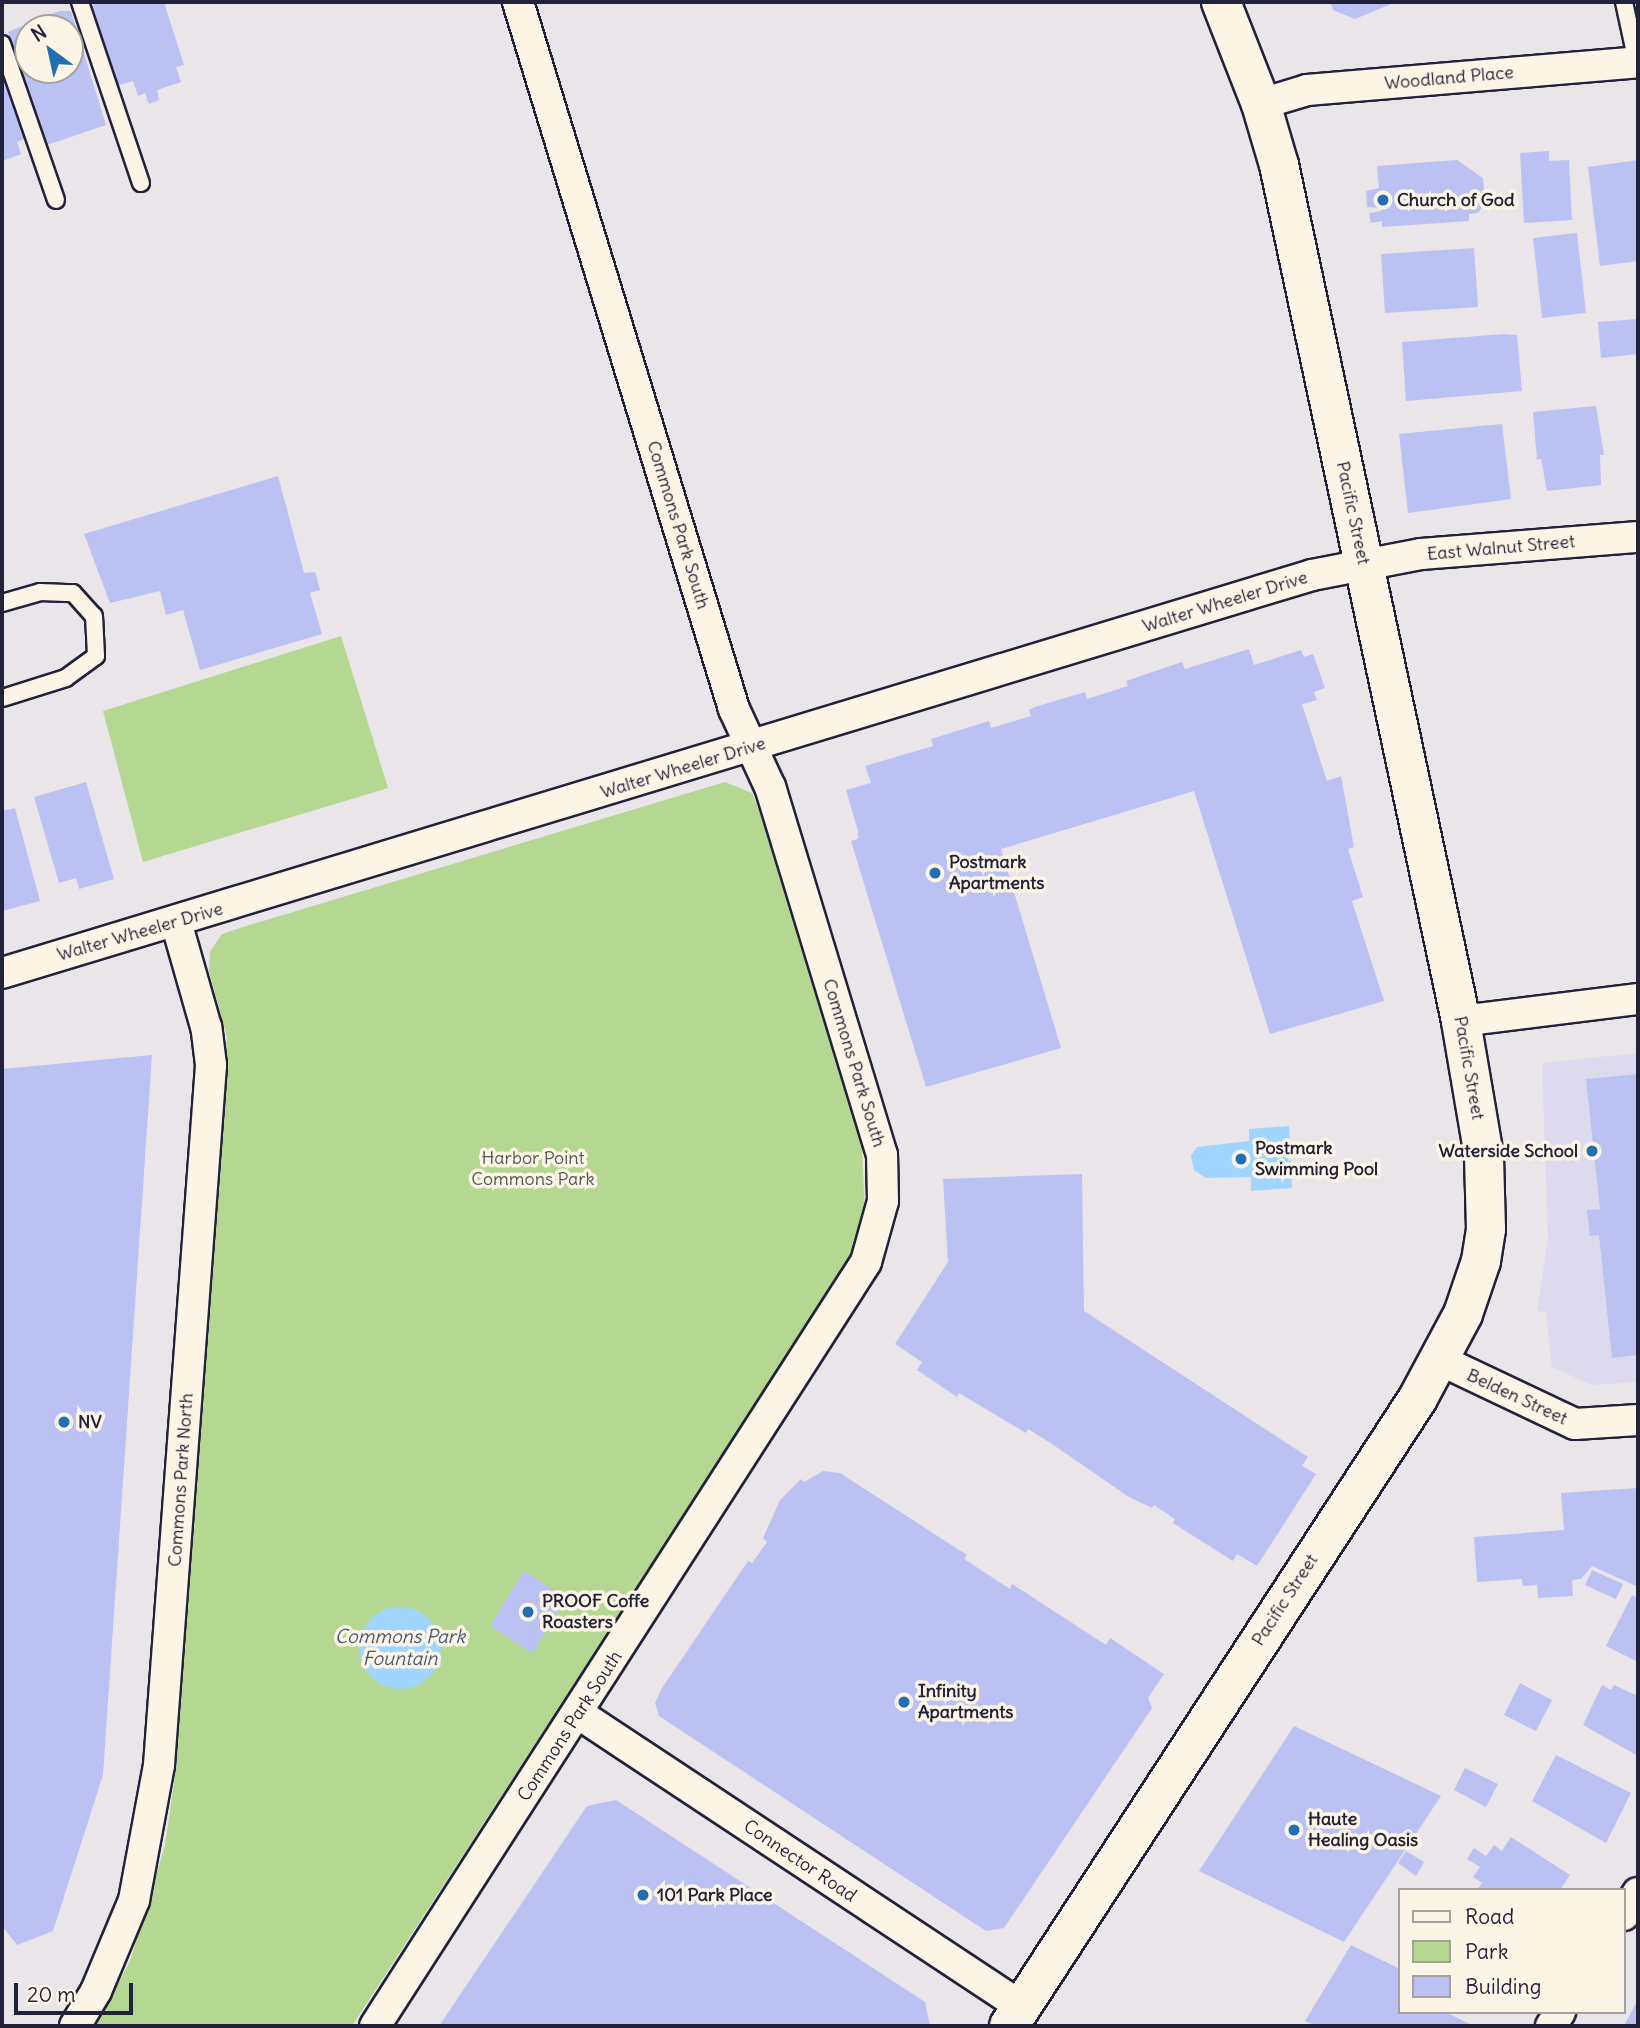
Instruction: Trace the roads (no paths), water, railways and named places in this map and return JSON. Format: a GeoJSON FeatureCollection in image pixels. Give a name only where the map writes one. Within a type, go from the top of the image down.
{"type":"FeatureCollection","features":[{"type":"Feature","properties":{"kind":"street","name":"Commons Park South"},"geometry":{"type":"LineString","coordinates":[[375,2026],[579,1714],[866,1262],[881,1212],[883,1155],[770,787],[734,709],[518,2]]}},
{"type":"Feature","properties":{"kind":"street","name":"Pacific Street"},"geometry":{"type":"LineString","coordinates":[[1016,2017],[1440,1360],[1463,1314],[1481,1261],[1486,1229],[1484,1156],[1461,1021],[1279,166],[1261,104],[1221,2]]}},
{"type":"Feature","properties":{"kind":"street","name":"Woodland Place"},"geometry":{"type":"LineString","coordinates":[[1261,104],[1307,90],[1637,62]]}},
{"type":"Feature","properties":{"kind":"street","name":"East Walnut Street"},"geometry":{"type":"LineString","coordinates":[[1363,563],[1421,554],[1638,537]]}},
{"type":"Feature","properties":{"kind":"street","name":"Walter Wheeler Drive"},"geometry":{"type":"LineString","coordinates":[[2,973],[1363,563]]}},
{"type":"Feature","properties":{"kind":"street","name":"Commons Park North"},"geometry":{"type":"LineString","coordinates":[[75,2026],[96,1991],[134,1900],[159,1765],[211,1065],[206,1027],[176,922]]}},
{"type":"Feature","properties":{"kind":"street"},"geometry":{"type":"LineString","coordinates":[[1461,1021],[1638,999]]}},
{"type":"Feature","properties":{"kind":"street","name":"Belden Street"},"geometry":{"type":"LineString","coordinates":[[1440,1360],[1575,1424],[1638,1420]]}},
{"type":"Feature","properties":{"kind":"street","name":"Connector Road"},"geometry":{"type":"LineString","coordinates":[[579,1714],[1016,2017]]}},
{"type":"Feature","properties":{"kind":"street"},"geometry":{"type":"LineString","coordinates":[[1626,1912],[1638,1893]]}},
{"type":"Feature","properties":{"kind":"lane"},"geometry":{"type":"LineString","coordinates":[[80,2],[141,183]]}},
{"type":"Feature","properties":{"kind":"lane"},"geometry":{"type":"LineString","coordinates":[[1624,2],[1637,62]]}},
{"type":"Feature","properties":{"kind":"lane"},"geometry":{"type":"LineString","coordinates":[[2,44],[56,200]]}},
{"type":"Feature","properties":{"kind":"lane"},"geometry":{"type":"LineString","coordinates":[[2,603],[40,592],[73,593],[94,616],[96,656],[66,678],[2,698]]}},
{"type":"Feature","properties":{"kind":"water","name":"Postmark Swimming Pool"},"geometry":{"type":"Polygon","coordinates":[[[1289,1126],[1292,1188],[1251,1191],[1251,1177],[1206,1178],[1194,1170],[1191,1156],[1197,1147],[1249,1141],[1249,1129],[1289,1126]]]}},
{"type":"Feature","properties":{"kind":"water","name":"Commons Park Fountain"},"geometry":{"type":"Polygon","coordinates":[[[400,1607],[416,1610],[429,1619],[438,1632],[441,1648],[438,1664],[429,1677],[416,1686],[400,1689],[384,1686],[371,1677],[362,1664],[359,1648],[362,1632],[371,1619],[384,1610],[400,1607]]]}},
{"type":"Feature","properties":{"kind":"place","name":"Church of God"},"geometry":{"type":"Point","coordinates":[1383,200]}},
{"type":"Feature","properties":{"kind":"place","name":"Postmark Apartments"},"geometry":{"type":"Point","coordinates":[935,873]}},
{"type":"Feature","properties":{"kind":"place","name":"Waterside School"},"geometry":{"type":"Point","coordinates":[1592,1151]}},
{"type":"Feature","properties":{"kind":"place","name":"Postmark Swimming Pool"},"geometry":{"type":"Point","coordinates":[1241,1159]}},
{"type":"Feature","properties":{"kind":"place","name":"NV"},"geometry":{"type":"Point","coordinates":[64,1422]}},
{"type":"Feature","properties":{"kind":"place","name":"PROOF Coffe Roasters"},"geometry":{"type":"Point","coordinates":[528,1612]}},
{"type":"Feature","properties":{"kind":"place","name":"Infinity Apartments"},"geometry":{"type":"Point","coordinates":[904,1702]}},
{"type":"Feature","properties":{"kind":"place","name":"Haute Healing Oasis"},"geometry":{"type":"Point","coordinates":[1294,1830]}},
{"type":"Feature","properties":{"kind":"place","name":"101 Park Place"},"geometry":{"type":"Point","coordinates":[643,1895]}},
{"type":"Feature","properties":{"kind":"park label","name":"Harbor Point Commons Park"},"geometry":{"type":"Point","coordinates":[533,1169]}}]}
